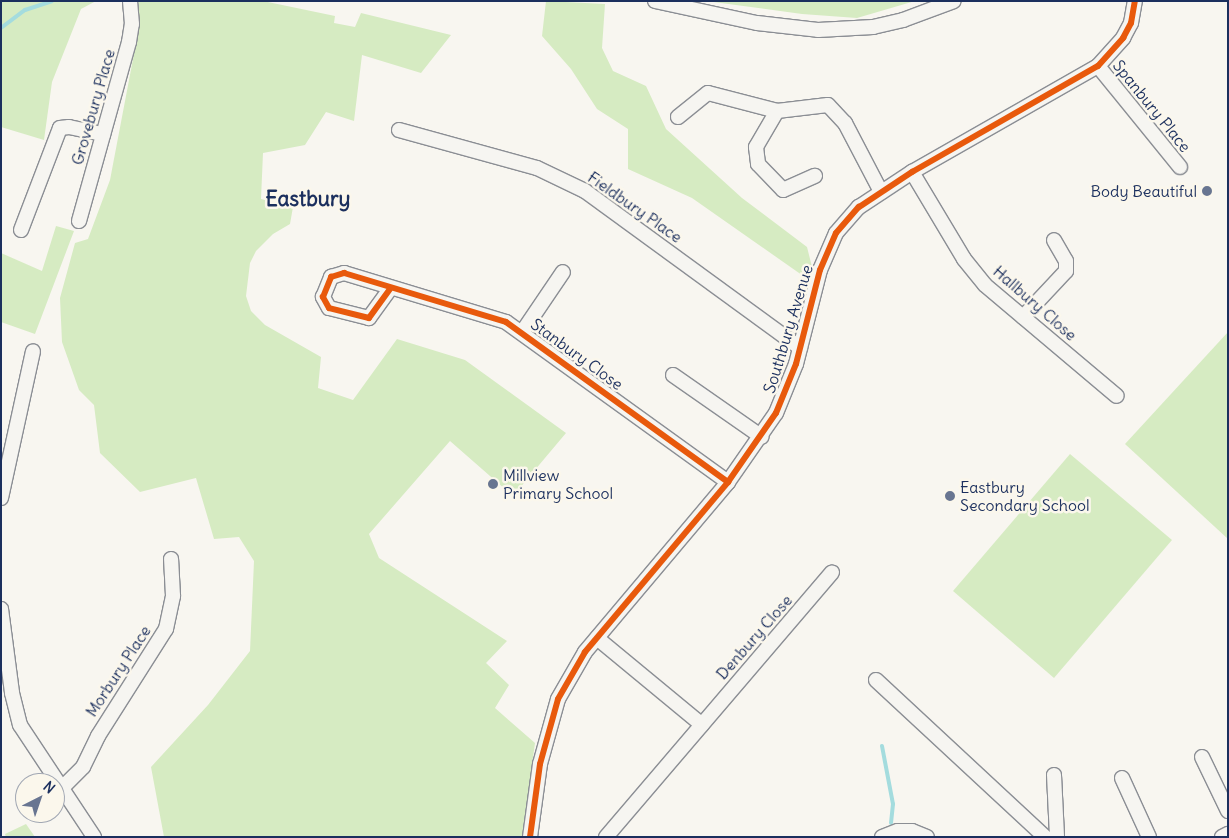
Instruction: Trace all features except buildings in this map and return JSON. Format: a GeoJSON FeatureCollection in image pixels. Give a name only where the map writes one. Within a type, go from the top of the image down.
{"type":"FeatureCollection","features":[{"type":"Feature","properties":{"kind":"street","name":"Grovebury Place"},"geometry":{"type":"LineString","coordinates":[[79,221],[129,42],[132,24],[130,1]]}},
{"type":"Feature","properties":{"kind":"street"},"geometry":{"type":"LineString","coordinates":[[655,1],[757,23],[818,30],[873,26],[903,20],[954,1]]}},
{"type":"Feature","properties":{"kind":"street","name":"Southbury Avenue"},"geometry":{"type":"LineString","coordinates":[[530,837],[540,764],[558,699],[575,667],[597,638],[728,482],[762,436],[776,413],[800,348],[820,270],[836,233],[859,207],[912,172],[1098,66],[1123,38],[1131,22],[1135,1]]}},
{"type":"Feature","properties":{"kind":"street","name":"Spanbury Place"},"geometry":{"type":"LineString","coordinates":[[1098,66],[1180,167]]}},
{"type":"Feature","properties":{"kind":"street"},"geometry":{"type":"LineString","coordinates":[[678,118],[708,93],[777,111],[820,104],[834,108],[845,123],[881,192]]}},
{"type":"Feature","properties":{"kind":"street"},"geometry":{"type":"LineString","coordinates":[[777,111],[756,147],[758,164],[783,190],[815,176]]}},
{"type":"Feature","properties":{"kind":"street"},"geometry":{"type":"LineString","coordinates":[[20,230],[60,128],[69,127],[103,134]]}},
{"type":"Feature","properties":{"kind":"street","name":"Fieldbury Place"},"geometry":{"type":"LineString","coordinates":[[400,130],[538,168],[585,191],[800,348]]}},
{"type":"Feature","properties":{"kind":"street","name":"Hallbury Close"},"geometry":{"type":"LineString","coordinates":[[912,172],[964,259],[985,285],[1117,396]]}},
{"type":"Feature","properties":{"kind":"street"},"geometry":{"type":"LineString","coordinates":[[1023,317],[1066,271],[1066,261],[1054,240]]}},
{"type":"Feature","properties":{"kind":"street","name":"Stanbury Close"},"geometry":{"type":"LineString","coordinates":[[523,330],[563,272]]}},
{"type":"Feature","properties":{"kind":"street","name":"Stanbury Close"},"geometry":{"type":"LineString","coordinates":[[390,289],[369,318],[330,308],[323,297],[325,286],[336,274],[356,276],[390,289],[492,316],[523,330],[728,482]]}},
{"type":"Feature","properties":{"kind":"street"},"geometry":{"type":"LineString","coordinates":[[1,498],[33,351]]}},
{"type":"Feature","properties":{"kind":"street"},"geometry":{"type":"LineString","coordinates":[[673,375],[762,436]]}},
{"type":"Feature","properties":{"kind":"street","name":"Morbury Place"},"geometry":{"type":"LineString","coordinates":[[65,785],[83,767],[98,736],[166,629],[173,596],[171,559]]}},
{"type":"Feature","properties":{"kind":"street","name":"Denbury Close"},"geometry":{"type":"LineString","coordinates":[[606,837],[832,572]]}},
{"type":"Feature","properties":{"kind":"street"},"geometry":{"type":"LineString","coordinates":[[1,609],[15,710],[26,738],[50,773]]}},
{"type":"Feature","properties":{"kind":"street"},"geometry":{"type":"LineString","coordinates":[[597,638],[702,725]]}},
{"type":"Feature","properties":{"kind":"street"},"geometry":{"type":"LineString","coordinates":[[876,680],[1045,837]]}},
{"type":"Feature","properties":{"kind":"street"},"geometry":{"type":"LineString","coordinates":[[1202,757],[1224,794],[1228,811]]}},
{"type":"Feature","properties":{"kind":"street"},"geometry":{"type":"LineString","coordinates":[[1054,775],[1057,837]]}},
{"type":"Feature","properties":{"kind":"street"},"geometry":{"type":"LineString","coordinates":[[1122,778],[1149,837]]}},
{"type":"Feature","properties":{"kind":"street"},"geometry":{"type":"LineString","coordinates":[[65,795],[94,837]]}},
{"type":"Feature","properties":{"kind":"street"},"geometry":{"type":"LineString","coordinates":[[882,837],[898,831],[912,831],[927,837]]}},
{"type":"Feature","properties":{"kind":"street"},"geometry":{"type":"LineString","coordinates":[[1222,837],[1228,834]]}},
{"type":"Feature","properties":{"kind":"green space"},"geometry":{"type":"Polygon","coordinates":[[[1,1],[96,1],[81,9],[52,82],[44,140],[1,127],[1,1]]]}},
{"type":"Feature","properties":{"kind":"green space"},"geometry":{"type":"Polygon","coordinates":[[[134,1],[263,1],[335,16],[334,23],[355,27],[361,13],[451,35],[421,73],[362,55],[354,121],[326,112],[305,145],[263,153],[261,199],[293,207],[290,224],[273,234],[256,251],[250,263],[246,296],[251,311],[265,325],[321,357],[318,388],[353,400],[397,339],[465,360],[566,433],[513,496],[450,441],[369,534],[379,558],[507,641],[486,663],[509,685],[495,708],[535,743],[522,837],[164,837],[151,767],[208,705],[250,651],[254,561],[239,537],[214,539],[196,478],[140,492],[100,453],[94,405],[79,390],[62,342],[60,298],[75,243],[88,239],[110,180],[133,59],[136,34],[134,1]]]}},
{"type":"Feature","properties":{"kind":"green space"},"geometry":{"type":"Polygon","coordinates":[[[546,1],[605,4],[602,48],[613,71],[646,86],[666,129],[742,198],[807,247],[812,267],[809,280],[692,198],[628,169],[628,129],[597,109],[571,69],[542,36],[546,1]]]}},
{"type":"Feature","properties":{"kind":"green space"},"geometry":{"type":"Polygon","coordinates":[[[706,1],[915,1],[857,18],[802,14],[706,1]]]}},
{"type":"Feature","properties":{"kind":"green space"},"geometry":{"type":"Polygon","coordinates":[[[56,226],[74,231],[35,334],[1,322],[1,253],[42,271],[56,226]]]}},
{"type":"Feature","properties":{"kind":"green space"},"geometry":{"type":"Polygon","coordinates":[[[1228,332],[1228,539],[1125,444],[1228,332]]]}},
{"type":"Feature","properties":{"kind":"green space"},"geometry":{"type":"Polygon","coordinates":[[[1070,454],[1172,540],[1054,678],[953,591],[1070,454]]]}},
{"type":"Feature","properties":{"kind":"green space"},"geometry":{"type":"Polygon","coordinates":[[[26,824],[35,837],[6,837],[5,834],[26,824]]]}},
{"type":"Feature","properties":{"kind":"waterway"},"geometry":{"type":"LineString","coordinates":[[1,28],[25,10],[52,1]]}},
{"type":"Feature","properties":{"kind":"waterway"},"geometry":{"type":"LineString","coordinates":[[882,746],[893,804],[891,823]]}},
{"type":"Feature","properties":{"kind":"cycle path"},"geometry":{"type":"LineString","coordinates":[[530,837],[540,764],[558,699],[585,652],[728,482],[776,413],[796,364],[820,270],[836,233],[859,207],[912,172],[1098,66],[1123,38],[1131,23],[1135,1]]}},
{"type":"Feature","properties":{"kind":"cycle path"},"geometry":{"type":"LineString","coordinates":[[390,289],[369,318],[329,308],[323,297],[331,277],[344,273],[506,322],[728,482]]}},
{"type":"Feature","properties":{"kind":"place","name":"Body Beautiful"},"geometry":{"type":"Point","coordinates":[1207,191]}},
{"type":"Feature","properties":{"kind":"place","name":"Millview Primary School"},"geometry":{"type":"Point","coordinates":[493,484]}},
{"type":"Feature","properties":{"kind":"place","name":"Eastbury Secondary School"},"geometry":{"type":"Point","coordinates":[950,496]}},
{"type":"Feature","properties":{"kind":"district","name":"Eastbury"},"geometry":{"type":"Point","coordinates":[308,199]}}]}
